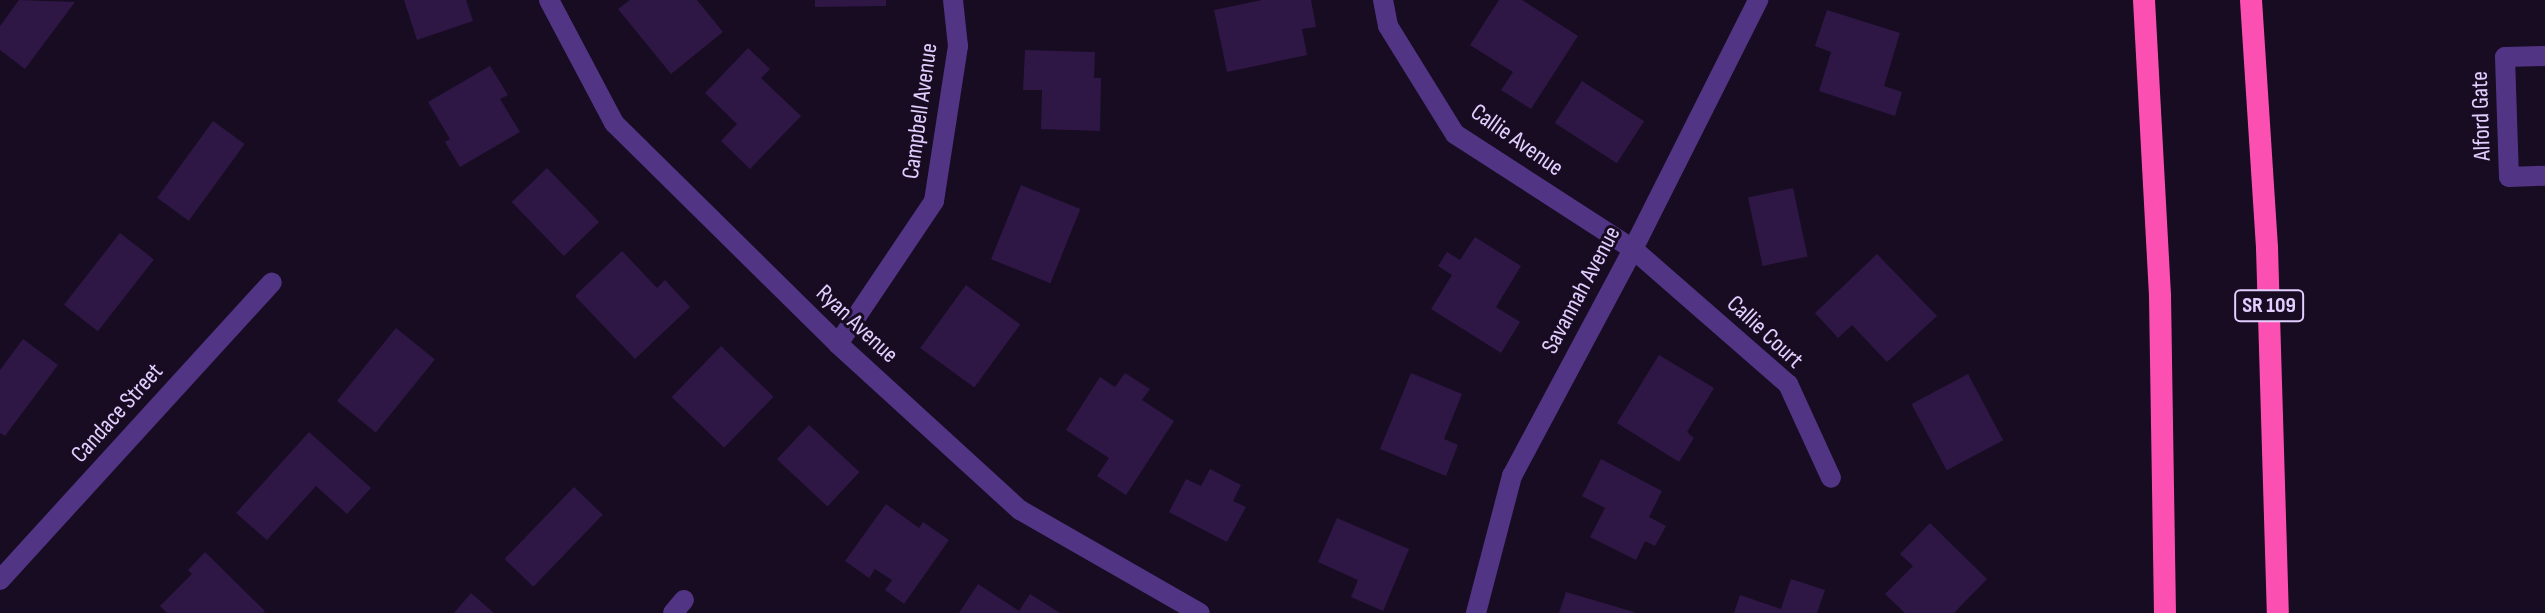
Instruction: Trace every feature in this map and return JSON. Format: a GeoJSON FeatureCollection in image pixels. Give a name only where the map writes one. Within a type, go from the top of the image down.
{"type":"FeatureCollection","features":[{"type":"Feature","properties":{"kind":"highway"},"geometry":{"type":"LineString","coordinates":[[2144,0],[2160,296],[2165,613]]}},
{"type":"Feature","properties":{"kind":"highway","name":"SR 109"},"geometry":{"type":"LineString","coordinates":[[2251,0],[2267,248],[2278,613]]}},
{"type":"Feature","properties":{"kind":"street","name":"Ryan Avenue"},"geometry":{"type":"LineString","coordinates":[[549,0],[614,123],[838,344],[1020,510],[1200,613]]}},
{"type":"Feature","properties":{"kind":"street","name":"Campbell Avenue"},"geometry":{"type":"LineString","coordinates":[[838,344],[934,201],[958,46],[953,0]]}},
{"type":"Feature","properties":{"kind":"street","name":"Callie Avenue"},"geometry":{"type":"LineString","coordinates":[[1383,0],[1388,26],[1455,134],[1633,249]]}},
{"type":"Feature","properties":{"kind":"street","name":"Savannah Avenue"},"geometry":{"type":"LineString","coordinates":[[1476,613],[1512,476],[1633,249],[1758,0]]}},
{"type":"Feature","properties":{"kind":"street","name":"Alford Gate"},"geometry":{"type":"LineString","coordinates":[[2545,56],[2505,57],[2509,177],[2545,176]]}},
{"type":"Feature","properties":{"kind":"street","name":"Callie Court"},"geometry":{"type":"LineString","coordinates":[[1633,249],[1788,384],[1831,478]]}},
{"type":"Feature","properties":{"kind":"street","name":"Candace Street"},"geometry":{"type":"LineString","coordinates":[[0,580],[272,282]]}},
{"type":"Feature","properties":{"kind":"building"},"geometry":{"type":"Polygon","coordinates":[[[19,0],[75,2],[25,69],[0,50],[0,26],[19,0]]]}},
{"type":"Feature","properties":{"kind":"building"},"geometry":{"type":"Polygon","coordinates":[[[404,0],[466,0],[473,21],[417,40],[404,0]]]}},
{"type":"Feature","properties":{"kind":"building"},"geometry":{"type":"Polygon","coordinates":[[[630,0],[697,0],[723,32],[671,74],[618,9],[630,0]]]}},
{"type":"Feature","properties":{"kind":"building"},"geometry":{"type":"Polygon","coordinates":[[[815,0],[886,0],[886,6],[815,7],[815,0]]]}},
{"type":"Feature","properties":{"kind":"building"},"geometry":{"type":"Polygon","coordinates":[[[1262,0],[1311,0],[1316,27],[1302,29],[1307,55],[1227,72],[1214,10],[1262,0]]]}},
{"type":"Feature","properties":{"kind":"building"},"geometry":{"type":"Polygon","coordinates":[[[1499,0],[1522,0],[1578,36],[1531,109],[1501,90],[1513,72],[1470,45],[1499,0]]]}},
{"type":"Feature","properties":{"kind":"building"},"geometry":{"type":"Polygon","coordinates":[[[1827,10],[1900,33],[1884,86],[1902,92],[1895,116],[1819,91],[1831,52],[1815,46],[1827,10]]]}},
{"type":"Feature","properties":{"kind":"building"},"geometry":{"type":"Polygon","coordinates":[[[748,48],[770,69],[761,78],[801,116],[750,169],[721,141],[737,124],[705,93],[748,48]]]}},
{"type":"Feature","properties":{"kind":"building"},"geometry":{"type":"Polygon","coordinates":[[[1025,50],[1095,52],[1094,78],[1101,78],[1100,131],[1041,129],[1042,90],[1023,90],[1025,50]]]}},
{"type":"Feature","properties":{"kind":"building"},"geometry":{"type":"Polygon","coordinates":[[[490,66],[508,95],[500,99],[520,132],[460,167],[445,142],[450,139],[428,102],[490,66]]]}},
{"type":"Feature","properties":{"kind":"building"},"geometry":{"type":"Polygon","coordinates":[[[1582,81],[1644,121],[1617,163],[1555,123],[1582,81]]]}},
{"type":"Feature","properties":{"kind":"building"},"geometry":{"type":"Polygon","coordinates":[[[213,121],[245,144],[189,221],[157,198],[213,121]]]}},
{"type":"Feature","properties":{"kind":"building"},"geometry":{"type":"Polygon","coordinates":[[[547,168],[599,222],[564,256],[512,202],[547,168]]]}},
{"type":"Feature","properties":{"kind":"building"},"geometry":{"type":"Polygon","coordinates":[[[1021,185],[1080,209],[1050,283],[991,259],[1021,185]]]}},
{"type":"Feature","properties":{"kind":"building"},"geometry":{"type":"Polygon","coordinates":[[[1793,188],[1808,256],[1763,266],[1748,198],[1793,188]]]}},
{"type":"Feature","properties":{"kind":"building"},"geometry":{"type":"Polygon","coordinates":[[[120,233],[154,259],[98,331],[64,305],[120,233]]]}},
{"type":"Feature","properties":{"kind":"building"},"geometry":{"type":"Polygon","coordinates":[[[1475,237],[1521,266],[1496,307],[1520,322],[1501,353],[1431,309],[1452,275],[1438,266],[1447,252],[1460,260],[1475,237]]]}},
{"type":"Feature","properties":{"kind":"building"},"geometry":{"type":"Polygon","coordinates":[[[622,251],[657,288],[665,280],[690,307],[635,359],[575,296],[622,251]]]}},
{"type":"Feature","properties":{"kind":"building"},"geometry":{"type":"Polygon","coordinates":[[[1877,254],[1937,316],[1887,362],[1852,325],[1838,338],[1815,313],[1877,254]]]}},
{"type":"Feature","properties":{"kind":"building"},"geometry":{"type":"Polygon","coordinates":[[[966,285],[1020,324],[974,387],[920,348],[966,285]]]}},
{"type":"Feature","properties":{"kind":"building"},"geometry":{"type":"Polygon","coordinates":[[[396,328],[435,359],[376,433],[337,401],[396,328]]]}},
{"type":"Feature","properties":{"kind":"building"},"geometry":{"type":"Polygon","coordinates":[[[23,339],[58,365],[5,436],[0,433],[0,370],[23,339]]]}},
{"type":"Feature","properties":{"kind":"building"},"geometry":{"type":"Polygon","coordinates":[[[721,346],[774,397],[724,448],[672,397],[721,346]]]}},
{"type":"Feature","properties":{"kind":"building"},"geometry":{"type":"Polygon","coordinates":[[[1659,355],[1714,388],[1687,432],[1694,438],[1679,462],[1617,423],[1659,355]]]}},
{"type":"Feature","properties":{"kind":"building"},"geometry":{"type":"Polygon","coordinates":[[[1125,373],[1150,389],[1142,400],[1174,421],[1126,495],[1097,476],[1109,458],[1066,430],[1100,377],[1115,387],[1125,373]]]}},
{"type":"Feature","properties":{"kind":"building"},"geometry":{"type":"Polygon","coordinates":[[[1411,373],[1462,394],[1444,439],[1458,445],[1446,476],[1380,449],[1411,373]]]}},
{"type":"Feature","properties":{"kind":"building"},"geometry":{"type":"Polygon","coordinates":[[[1968,374],[2003,440],[1947,470],[1911,404],[1968,374]]]}},
{"type":"Feature","properties":{"kind":"building"},"geometry":{"type":"Polygon","coordinates":[[[809,425],[859,472],[827,506],[777,459],[809,425]]]}},
{"type":"Feature","properties":{"kind":"building"},"geometry":{"type":"Polygon","coordinates":[[[309,432],[371,488],[347,514],[316,486],[267,540],[236,513],[309,432]]]}},
{"type":"Feature","properties":{"kind":"building"},"geometry":{"type":"Polygon","coordinates":[[[1601,459],[1662,491],[1649,517],[1666,526],[1655,546],[1645,541],[1636,560],[1590,537],[1605,508],[1582,496],[1601,459]]]}},
{"type":"Feature","properties":{"kind":"building"},"geometry":{"type":"Polygon","coordinates":[[[1210,469],[1241,485],[1233,501],[1246,507],[1227,542],[1169,512],[1186,479],[1201,486],[1210,469]]]}},
{"type":"Feature","properties":{"kind":"building"},"geometry":{"type":"Polygon","coordinates":[[[574,487],[603,515],[533,587],[505,559],[574,487]]]}},
{"type":"Feature","properties":{"kind":"building"},"geometry":{"type":"Polygon","coordinates":[[[886,504],[919,528],[923,522],[949,540],[904,604],[885,590],[892,580],[875,569],[869,578],[845,561],[886,504]]]}},
{"type":"Feature","properties":{"kind":"building"},"geometry":{"type":"Polygon","coordinates":[[[1337,518],[1409,549],[1383,611],[1351,597],[1358,580],[1318,562],[1337,518]]]}},
{"type":"Feature","properties":{"kind":"building"},"geometry":{"type":"Polygon","coordinates":[[[1930,523],[1987,579],[1954,613],[1905,613],[1885,594],[1913,566],[1900,554],[1930,523]]]}},
{"type":"Feature","properties":{"kind":"building"},"geometry":{"type":"Polygon","coordinates":[[[205,552],[265,611],[263,613],[167,613],[160,606],[192,574],[188,570],[205,552]]]}},
{"type":"Feature","properties":{"kind":"building"},"geometry":{"type":"Polygon","coordinates":[[[1791,579],[1825,590],[1817,613],[1734,613],[1740,595],[1781,609],[1791,579]]]}},
{"type":"Feature","properties":{"kind":"building"},"geometry":{"type":"Polygon","coordinates":[[[978,584],[1019,611],[1030,594],[1060,613],[959,613],[978,584]]]}},
{"type":"Feature","properties":{"kind":"building"},"geometry":{"type":"Polygon","coordinates":[[[1566,592],[1634,612],[1634,613],[1559,613],[1566,592]]]}},
{"type":"Feature","properties":{"kind":"building"},"geometry":{"type":"Polygon","coordinates":[[[471,593],[494,613],[454,613],[471,593]]]}}]}
